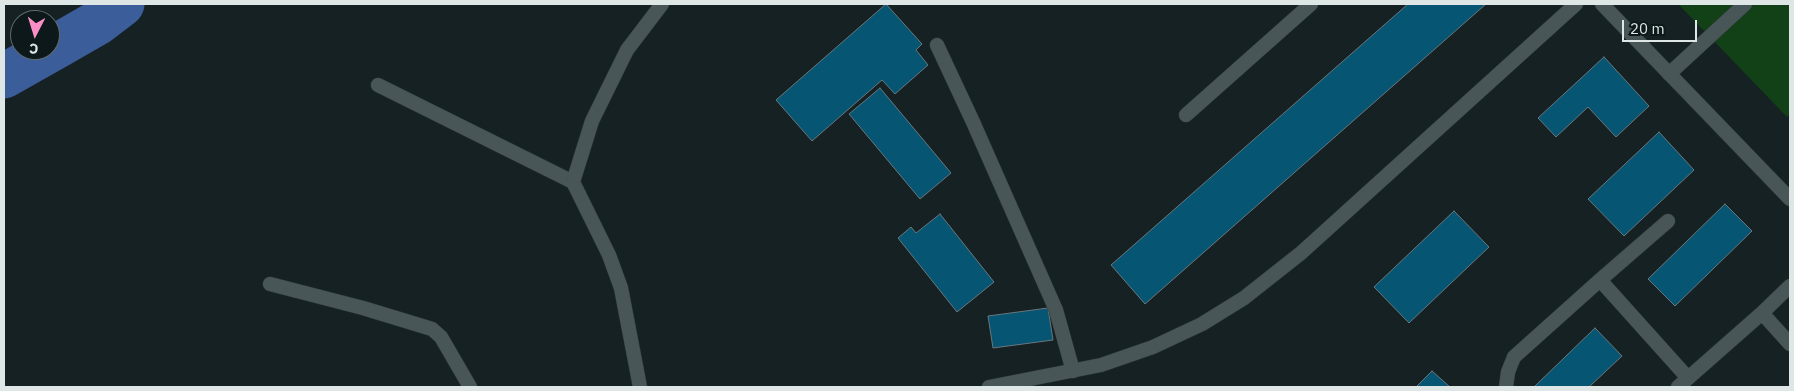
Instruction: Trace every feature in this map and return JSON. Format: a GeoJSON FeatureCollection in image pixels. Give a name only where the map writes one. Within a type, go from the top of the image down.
{"type":"FeatureCollection","features":[{"type":"Feature","properties":{"kind":"street"},"geometry":{"type":"LineString","coordinates":[[573,182],[592,121],[627,50],[662,4]]}},
{"type":"Feature","properties":{"kind":"street"},"geometry":{"type":"LineString","coordinates":[[1186,115],[1311,4]]}},
{"type":"Feature","properties":{"kind":"street"},"geometry":{"type":"LineString","coordinates":[[989,387],[1101,365],[1153,347],[1202,324],[1244,298],[1301,253],[1576,4]]}},
{"type":"Feature","properties":{"kind":"street"},"geometry":{"type":"LineString","coordinates":[[1602,4],[1790,198]]}},
{"type":"Feature","properties":{"kind":"street"},"geometry":{"type":"LineString","coordinates":[[1669,74],[1745,4]]}},
{"type":"Feature","properties":{"kind":"street"},"geometry":{"type":"LineString","coordinates":[[937,45],[1056,310],[1072,370]]}},
{"type":"Feature","properties":{"kind":"street"},"geometry":{"type":"LineString","coordinates":[[378,85],[573,182],[609,255],[621,288],[640,387]]}},
{"type":"Feature","properties":{"kind":"street"},"geometry":{"type":"LineString","coordinates":[[1506,387],[1508,372],[1514,357],[1668,221]]}},
{"type":"Feature","properties":{"kind":"street"},"geometry":{"type":"LineString","coordinates":[[1600,280],[1683,383],[1790,286]]}},
{"type":"Feature","properties":{"kind":"street"},"geometry":{"type":"LineString","coordinates":[[270,284],[432,329],[441,337],[470,387]]}},
{"type":"Feature","properties":{"kind":"street"},"geometry":{"type":"LineString","coordinates":[[1762,313],[1790,344]]}},
{"type":"Feature","properties":{"kind":"green space"},"geometry":{"type":"Polygon","coordinates":[[[1679,4],[1790,4],[1790,114],[1787,117],[1681,7],[1679,4]]]}},
{"type":"Feature","properties":{"kind":"building"},"geometry":{"type":"Polygon","coordinates":[[[886,4],[922,44],[916,50],[928,65],[895,94],[882,80],[812,141],[776,100],[886,4]]]}},
{"type":"Feature","properties":{"kind":"building"},"geometry":{"type":"Polygon","coordinates":[[[1408,4],[1486,4],[1145,304],[1111,265],[1408,4]]]}},
{"type":"Feature","properties":{"kind":"building"},"geometry":{"type":"Polygon","coordinates":[[[1604,57],[1649,106],[1616,137],[1588,107],[1556,137],[1538,118],[1604,57]]]}},
{"type":"Feature","properties":{"kind":"building"},"geometry":{"type":"Polygon","coordinates":[[[880,88],[951,173],[920,199],[849,114],[880,88]]]}},
{"type":"Feature","properties":{"kind":"building"},"geometry":{"type":"Polygon","coordinates":[[[1659,132],[1694,170],[1624,236],[1588,199],[1659,132]]]}},
{"type":"Feature","properties":{"kind":"building"},"geometry":{"type":"Polygon","coordinates":[[[1725,204],[1752,231],[1675,306],[1648,279],[1725,204]]]}},
{"type":"Feature","properties":{"kind":"building"},"geometry":{"type":"Polygon","coordinates":[[[1454,211],[1489,247],[1409,323],[1374,287],[1454,211]]]}},
{"type":"Feature","properties":{"kind":"building"},"geometry":{"type":"Polygon","coordinates":[[[940,214],[994,282],[957,312],[898,238],[911,227],[916,233],[940,214]]]}},
{"type":"Feature","properties":{"kind":"building"},"geometry":{"type":"Polygon","coordinates":[[[1048,308],[1053,340],[993,348],[988,316],[1048,308]]]}},
{"type":"Feature","properties":{"kind":"building"},"geometry":{"type":"Polygon","coordinates":[[[1595,328],[1622,356],[1589,387],[1534,387],[1595,328]]]}},
{"type":"Feature","properties":{"kind":"building"},"geometry":{"type":"Polygon","coordinates":[[[1432,371],[1450,387],[1416,387],[1432,371]]]}},
{"type":"Feature","properties":{"kind":"waterway"},"geometry":{"type":"LineString","coordinates":[[60,44],[97,23],[122,4]]}},
{"type":"Feature","properties":{"kind":"waterway"},"geometry":{"type":"LineString","coordinates":[[4,76],[32,60]]}}]}
